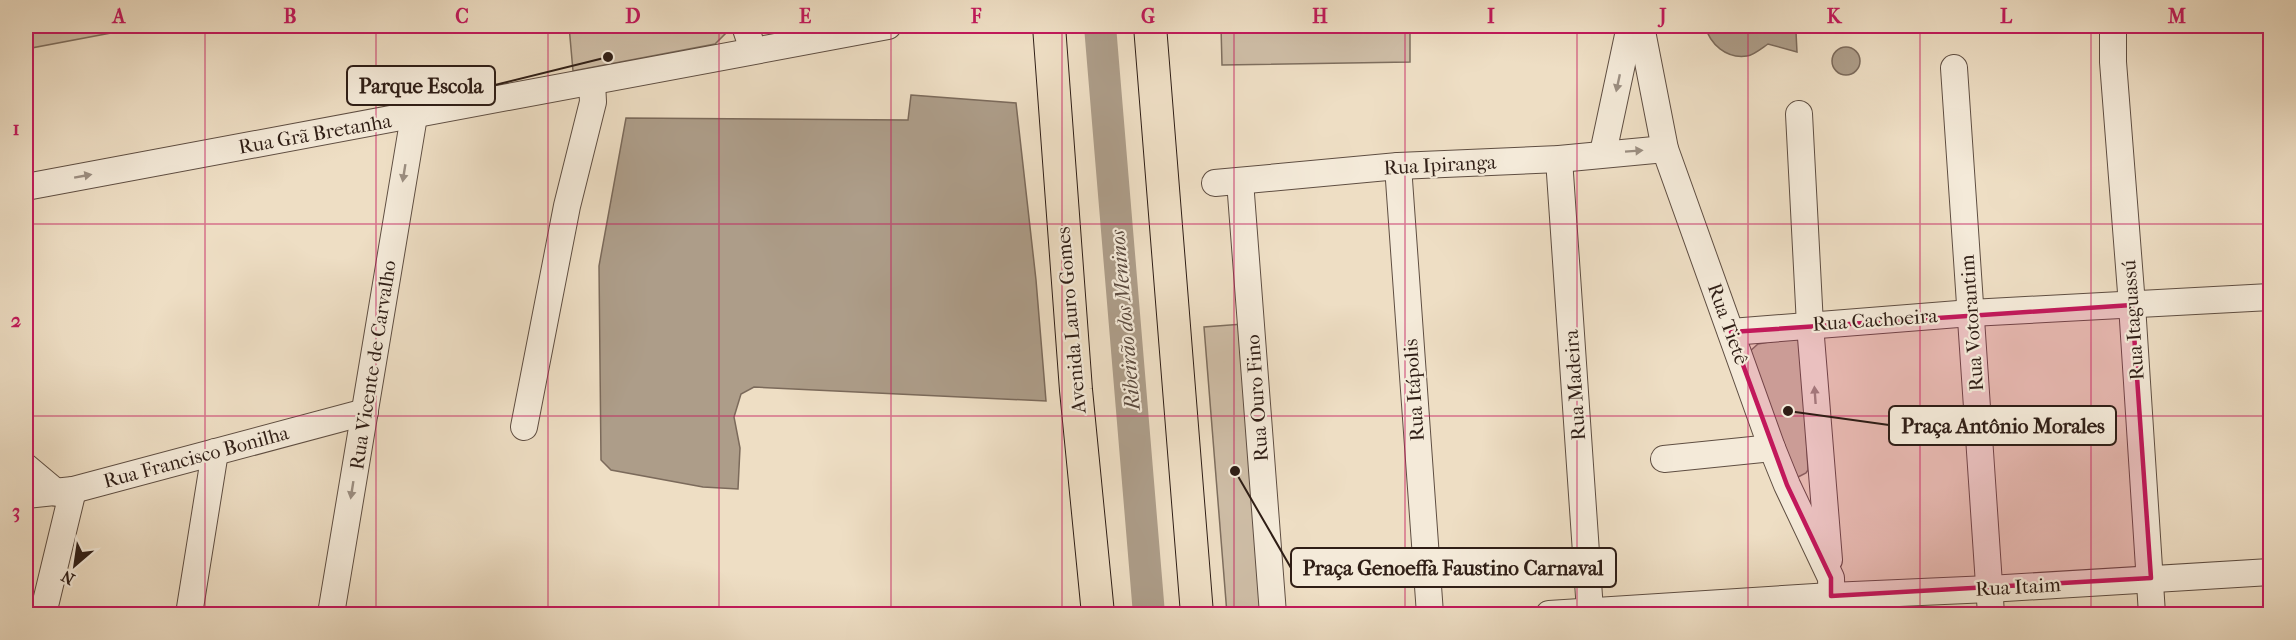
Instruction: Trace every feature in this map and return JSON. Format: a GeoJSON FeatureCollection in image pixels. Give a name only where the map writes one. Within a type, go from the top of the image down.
{"type":"FeatureCollection","features":[{"type":"Feature","properties":{"kind":"main road","name":"Avenida Lauro Gomes"},"geometry":{"type":"LineString","coordinates":[[1049,26],[1076,390],[1098,615]]}},
{"type":"Feature","properties":{"kind":"main road"},"geometry":{"type":"LineString","coordinates":[[1150,26],[1197,615]]}},
{"type":"Feature","properties":{"kind":"main road"},"geometry":{"type":"LineString","coordinates":[[1168,26],[1215,615]]}},
{"type":"Feature","properties":{"kind":"street"},"geometry":{"type":"LineString","coordinates":[[745,26],[753,50]]}},
{"type":"Feature","properties":{"kind":"street","name":"Rua Grã Bretanha"},"geometry":{"type":"LineString","coordinates":[[26,187],[888,26]]}},
{"type":"Feature","properties":{"kind":"street"},"geometry":{"type":"LineString","coordinates":[[1603,153],[1630,26]]}},
{"type":"Feature","properties":{"kind":"street","name":"Rua Tietê"},"geometry":{"type":"LineString","coordinates":[[1641,26],[1665,149],[1772,448],[1831,596]]}},
{"type":"Feature","properties":{"kind":"street","name":"Rua Itaguassú"},"geometry":{"type":"LineString","coordinates":[[2120,27],[2132,305],[2152,615]]}},
{"type":"Feature","properties":{"kind":"street","name":"Rua Votorantim"},"geometry":{"type":"LineString","coordinates":[[1954,69],[1991,615]]}},
{"type":"Feature","properties":{"kind":"street"},"geometry":{"type":"LineString","coordinates":[[524,427],[567,206],[593,102],[592,82]]}},
{"type":"Feature","properties":{"kind":"street"},"geometry":{"type":"LineString","coordinates":[[1799,114],[1810,325],[1831,596]]}},
{"type":"Feature","properties":{"kind":"street","name":"Rua Vicente de Carvalho"},"geometry":{"type":"LineString","coordinates":[[331,615],[414,116]]}},
{"type":"Feature","properties":{"kind":"street","name":"Rua Ipiranga"},"geometry":{"type":"LineString","coordinates":[[1215,183],[1398,166],[1559,159],[1603,153],[1665,149]]}},
{"type":"Feature","properties":{"kind":"street","name":"Rua Madeira"},"geometry":{"type":"LineString","coordinates":[[1559,159],[1590,611]]}},
{"type":"Feature","properties":{"kind":"street","name":"Rua Itápolis"},"geometry":{"type":"LineString","coordinates":[[1398,166],[1430,615]]}},
{"type":"Feature","properties":{"kind":"street","name":"Rua Ouro Fino"},"geometry":{"type":"LineString","coordinates":[[1240,181],[1273,615]]}},
{"type":"Feature","properties":{"kind":"street","name":"Rua Cachoeira"},"geometry":{"type":"LineString","coordinates":[[1731,332],[1971,313],[2271,297]]}},
{"type":"Feature","properties":{"kind":"street","name":"Rua Francisco Bonilha"},"geometry":{"type":"LineString","coordinates":[[26,495],[65,491],[365,412]]}},
{"type":"Feature","properties":{"kind":"street"},"geometry":{"type":"LineString","coordinates":[[1664,459],[1772,448]]}},
{"type":"Feature","properties":{"kind":"street"},"geometry":{"type":"LineString","coordinates":[[189,615],[215,452]]}},
{"type":"Feature","properties":{"kind":"street"},"geometry":{"type":"LineString","coordinates":[[26,467],[65,491],[43,615]]}},
{"type":"Feature","properties":{"kind":"street"},"geometry":{"type":"LineString","coordinates":[[1787,485],[1803,487],[1814,483],[1821,474]]}},
{"type":"Feature","properties":{"kind":"street","name":"Rua Itaim"},"geometry":{"type":"LineString","coordinates":[[1549,615],[1590,611],[1672,611],[1831,596],[2271,572]]}},
{"type":"Feature","properties":{"kind":"highlighted area"},"geometry":{"type":"Polygon","coordinates":[[[2132,305],[2151,578],[1831,596],[1831,578],[1787,485],[1731,332],[2132,305]]]}},
{"type":"Feature","properties":{"kind":"shaded area"},"geometry":{"type":"Polygon","coordinates":[[[26,26],[148,26],[26,49],[26,26]]]}},
{"type":"Feature","properties":{"kind":"shaded area"},"geometry":{"type":"Polygon","coordinates":[[[569,26],[727,26],[729,30],[715,44],[573,71],[569,26]]]}},
{"type":"Feature","properties":{"kind":"shaded area"},"geometry":{"type":"Polygon","coordinates":[[[1221,26],[1410,26],[1410,62],[1222,65],[1221,26]]]}},
{"type":"Feature","properties":{"kind":"shaded area"},"geometry":{"type":"Polygon","coordinates":[[[1705,26],[1798,26],[1797,52],[1768,44],[1750,55],[1732,55],[1715,44],[1705,26]]]}},
{"type":"Feature","properties":{"kind":"shaded area"},"geometry":{"type":"Polygon","coordinates":[[[1846,47],[1856,51],[1860,61],[1856,71],[1846,75],[1836,71],[1832,61],[1836,51],[1846,47]]]}},
{"type":"Feature","properties":{"kind":"shaded area"},"geometry":{"type":"Polygon","coordinates":[[[911,95],[1016,103],[1036,280],[1046,401],[754,387],[741,394],[734,417],[740,448],[738,489],[703,487],[611,470],[601,460],[599,266],[626,118],[908,120],[911,95]]]}},
{"type":"Feature","properties":{"kind":"shaded area"},"geometry":{"type":"Polygon","coordinates":[[[1243,324],[1265,614],[1227,614],[1204,327],[1243,324]]]}},
{"type":"Feature","properties":{"kind":"shaded area"},"geometry":{"type":"Polygon","coordinates":[[[1801,336],[1808,470],[1798,477],[1794,474],[1749,352],[1758,344],[1801,336]]]}},
{"type":"Feature","properties":{"kind":"waterway","name":"Ribeirão dos Meninos"},"geometry":{"type":"LineString","coordinates":[[1100,26],[1149,614]]}},
{"type":"Feature","properties":{"kind":"place","name":"Parque Escola"},"geometry":{"type":"Point","coordinates":[608,57]}},
{"type":"Feature","properties":{"kind":"place","name":"Praça Antônio Morales"},"geometry":{"type":"Point","coordinates":[1788,411]}},
{"type":"Feature","properties":{"kind":"place","name":"Praça Genoeffa Faustino Carnaval"},"geometry":{"type":"Point","coordinates":[1235,471]}}]}
